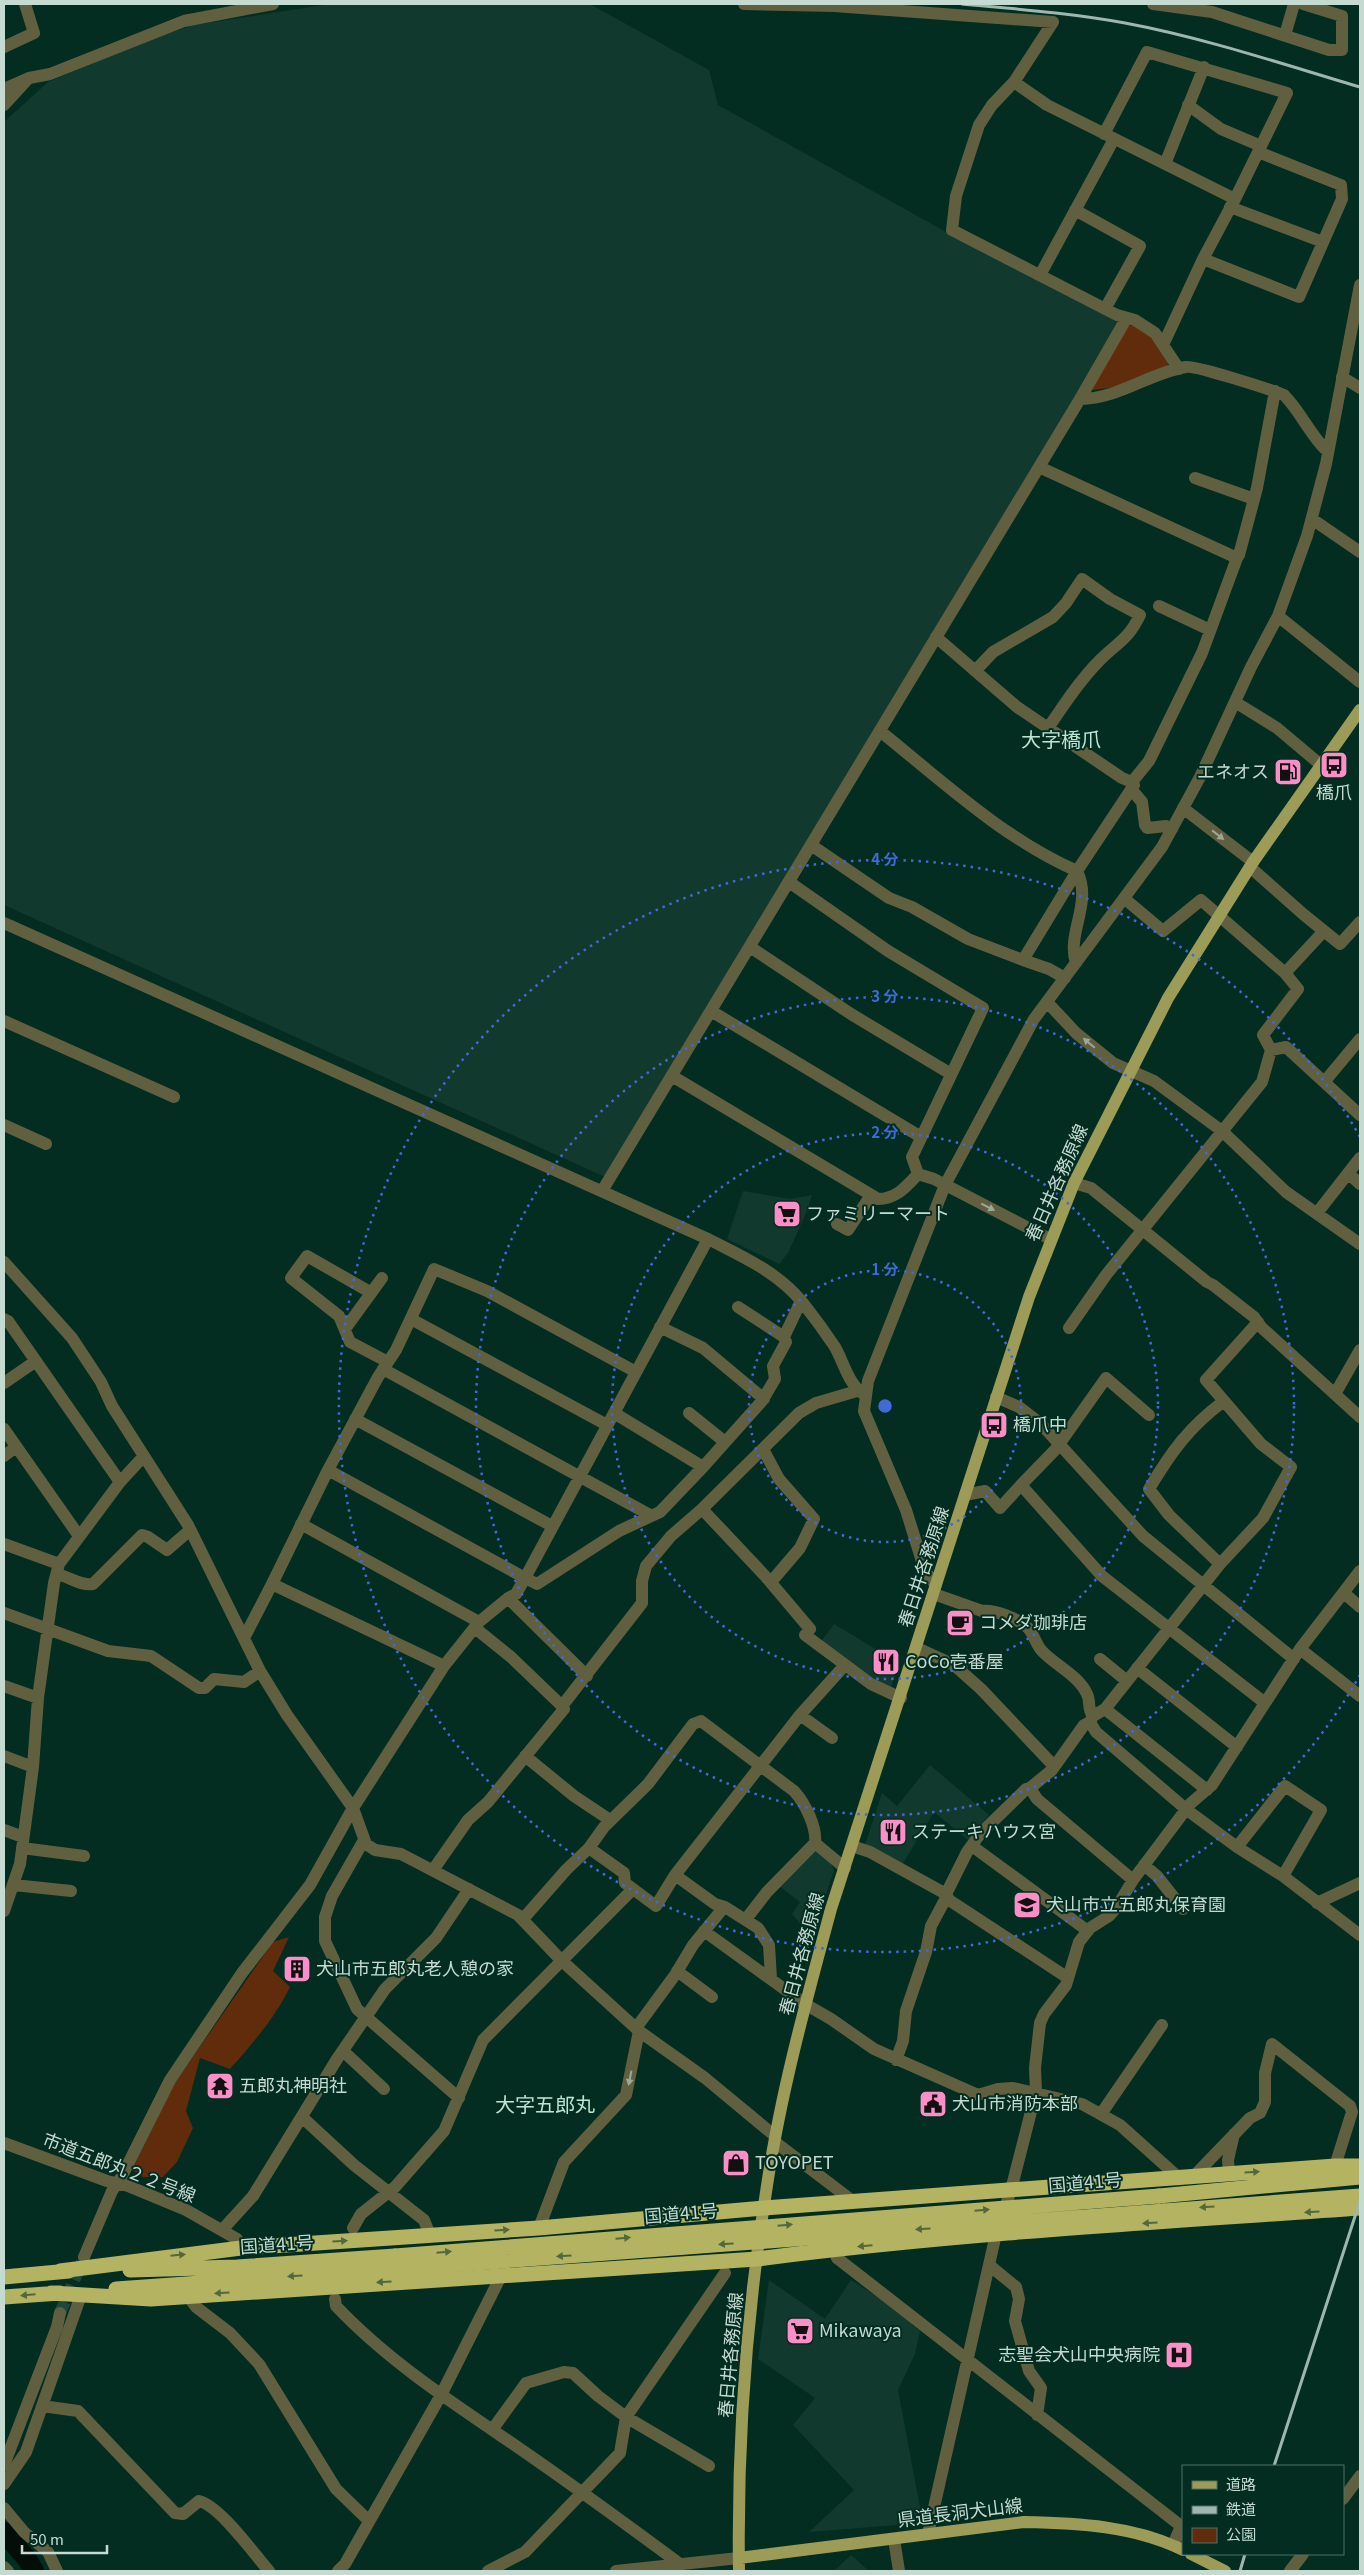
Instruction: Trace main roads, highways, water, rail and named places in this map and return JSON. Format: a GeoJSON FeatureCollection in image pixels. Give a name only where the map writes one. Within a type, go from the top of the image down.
{"type":"FeatureCollection","features":[{"type":"Feature","properties":{"kind":"highway"},"geometry":{"type":"LineString","coordinates":[[60,2272],[241,2248],[540,2228],[764,2208],[1229,2173],[1360,2166]]}},
{"type":"Feature","properties":{"kind":"highway","name":"国道41号"},"geometry":{"type":"LineString","coordinates":[[4,2297],[1360,2177]]}},
{"type":"Feature","properties":{"kind":"highway","name":"国道41号"},"geometry":{"type":"LineString","coordinates":[[4,2277],[60,2272],[396,2262],[1164,2211],[1360,2196]]}},
{"type":"Feature","properties":{"kind":"highway"},"geometry":{"type":"LineString","coordinates":[[51,2294],[151,2299],[502,2274],[757,2259],[834,2249],[996,2234],[1360,2208]]}},
{"type":"Feature","properties":{"kind":"main road","name":"春日井各務原線"},"geometry":{"type":"LineString","coordinates":[[740,2571],[741,2447],[749,2321],[775,2139],[805,2004],[845,1868],[996,1398],[1050,1239],[1074,1183],[1129,1070],[1168,998],[1252,865],[1320,764],[1360,710]]}},
{"type":"Feature","properties":{"kind":"main road","name":"県道長洞犬山線"},"geometry":{"type":"LineString","coordinates":[[739,2558],[1024,2522],[1070,2523],[1124,2531],[1178,2547]]}},
{"type":"Feature","properties":{"kind":"main road"},"geometry":{"type":"LineString","coordinates":[[1193,2555],[1226,2571]]}},
{"type":"Feature","properties":{"kind":"waterway"},"geometry":{"type":"LineString","coordinates":[[4,2532],[27,2559],[34,2571]]}},
{"type":"Feature","properties":{"kind":"tunnel"},"geometry":{"type":"LineString","coordinates":[[60,2313],[82,2262]]}},
{"type":"Feature","properties":{"kind":"railway"},"geometry":{"type":"LineString","coordinates":[[962,4],[1084,17],[1155,29],[1243,52],[1360,87]]}},
{"type":"Feature","properties":{"kind":"railway"},"geometry":{"type":"LineString","coordinates":[[1274,2465],[1360,2201]]}},
{"type":"Feature","properties":{"kind":"railway"},"geometry":{"type":"LineString","coordinates":[[1240,2571],[1245,2555]]}},
{"type":"Feature","properties":{"kind":"place","name":"橋爪"},"geometry":{"type":"Point","coordinates":[1334,765]}},
{"type":"Feature","properties":{"kind":"place","name":"エネオス"},"geometry":{"type":"Point","coordinates":[1288,772]}},
{"type":"Feature","properties":{"kind":"place","name":"ファミリーマート"},"geometry":{"type":"Point","coordinates":[787,1214]}},
{"type":"Feature","properties":{"kind":"place","name":"橋爪中"},"geometry":{"type":"Point","coordinates":[994,1425]}},
{"type":"Feature","properties":{"kind":"place","name":"コメダ珈琲店"},"geometry":{"type":"Point","coordinates":[960,1623]}},
{"type":"Feature","properties":{"kind":"place","name":"CoCo壱番屋"},"geometry":{"type":"Point","coordinates":[886,1662]}},
{"type":"Feature","properties":{"kind":"place","name":"ステーキハウス宮"},"geometry":{"type":"Point","coordinates":[893,1832]}},
{"type":"Feature","properties":{"kind":"place","name":"犬山市立五郎丸保育園"},"geometry":{"type":"Point","coordinates":[1027,1905]}},
{"type":"Feature","properties":{"kind":"place","name":"犬山市五郎丸老人憩の家"},"geometry":{"type":"Point","coordinates":[297,1969]}},
{"type":"Feature","properties":{"kind":"place","name":"五郎丸神明社"},"geometry":{"type":"Point","coordinates":[220,2086]}},
{"type":"Feature","properties":{"kind":"place","name":"犬山市消防本部"},"geometry":{"type":"Point","coordinates":[933,2104]}},
{"type":"Feature","properties":{"kind":"place","name":"TOYOPET"},"geometry":{"type":"Point","coordinates":[736,2163]}},
{"type":"Feature","properties":{"kind":"place","name":"Mikawaya"},"geometry":{"type":"Point","coordinates":[800,2331]}},
{"type":"Feature","properties":{"kind":"place","name":"志聖会犬山中央病院"},"geometry":{"type":"Point","coordinates":[1179,2355]}},
{"type":"Feature","properties":{"kind":"district","name":"大字橋爪"},"geometry":{"type":"Point","coordinates":[1061,740]}},
{"type":"Feature","properties":{"kind":"district","name":"大字五郎丸"},"geometry":{"type":"Point","coordinates":[545,2105]}}]}
